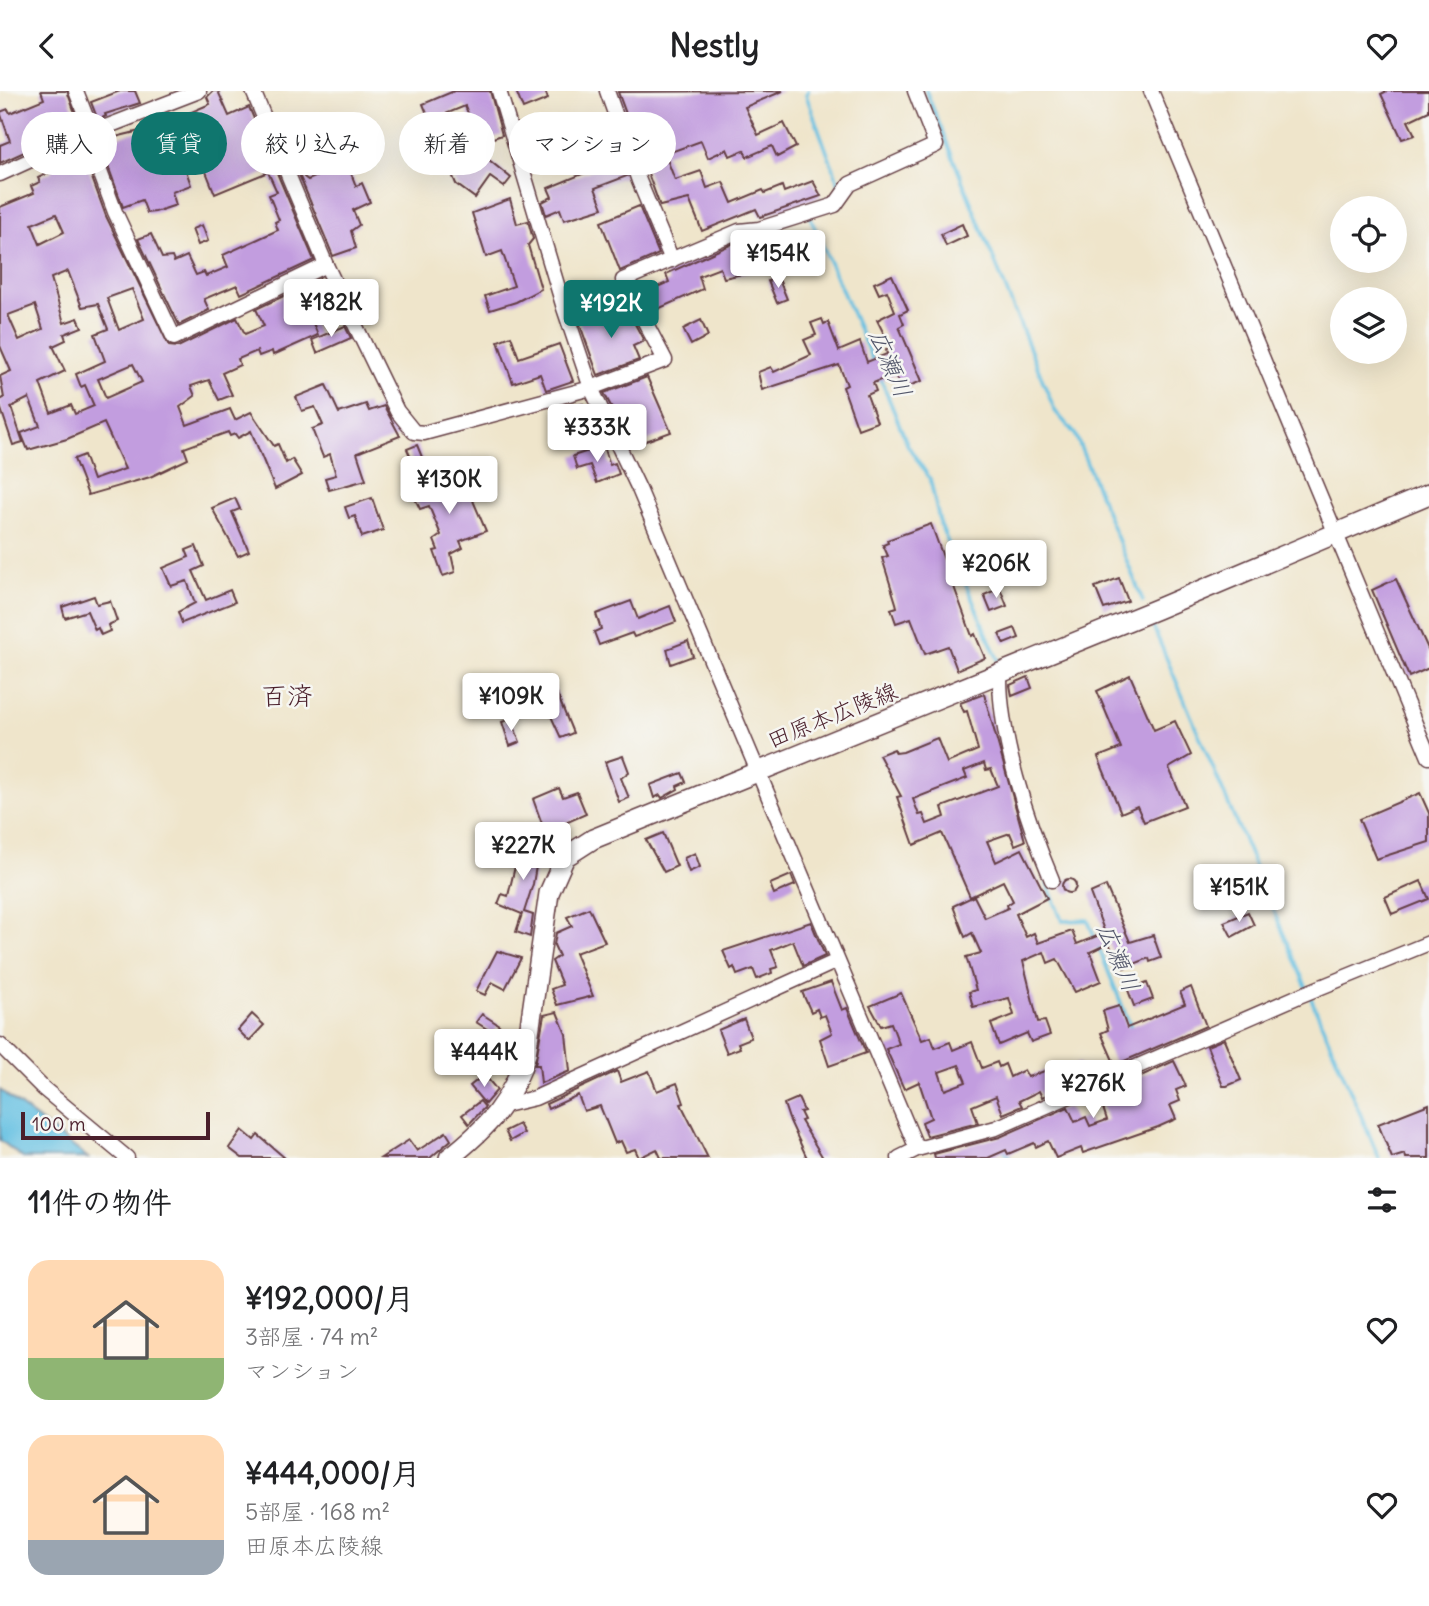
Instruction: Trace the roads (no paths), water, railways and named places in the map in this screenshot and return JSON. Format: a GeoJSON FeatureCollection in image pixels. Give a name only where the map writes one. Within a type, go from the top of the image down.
{"type":"FeatureCollection","features":[{"type":"Feature","properties":{"kind":"main road","name":"田原本広陵線"},"geometry":{"type":"LineString","coordinates":[[449,1158],[505,1105],[519,1080],[526,1054],[549,893],[565,857],[593,839],[1338,534],[1429,494]]}},
{"type":"Feature","properties":{"kind":"street"},"geometry":{"type":"LineString","coordinates":[[76,91],[83,112]]}},
{"type":"Feature","properties":{"kind":"street"},"geometry":{"type":"LineString","coordinates":[[117,123],[199,91]]}},
{"type":"Feature","properties":{"kind":"street"},"geometry":{"type":"LineString","coordinates":[[253,91],[326,265],[397,411],[414,432],[424,433],[592,388],[665,361],[623,280],[738,231],[759,229],[835,205],[850,184],[936,145],[915,91]]}},
{"type":"Feature","properties":{"kind":"street"},"geometry":{"type":"LineString","coordinates":[[499,91],[564,308],[592,388],[639,489],[758,771],[836,961],[909,1155],[991,1130],[1298,996],[1429,943]]}},
{"type":"Feature","properties":{"kind":"street"},"geometry":{"type":"LineString","coordinates":[[607,91],[639,181],[672,260]]}},
{"type":"Feature","properties":{"kind":"street"},"geometry":{"type":"LineString","coordinates":[[1151,91],[1232,291],[1338,534],[1428,752]]}},
{"type":"Feature","properties":{"kind":"street"},"geometry":{"type":"LineString","coordinates":[[0,174],[21,164]]}},
{"type":"Feature","properties":{"kind":"street"},"geometry":{"type":"LineString","coordinates":[[101,175],[115,212],[174,338],[326,265]]}},
{"type":"Feature","properties":{"kind":"street"},"geometry":{"type":"LineString","coordinates":[[1000,673],[999,702],[1012,770],[1032,834],[1052,880]]}},
{"type":"Feature","properties":{"kind":"street"},"geometry":{"type":"LineString","coordinates":[[505,1105],[535,1098],[836,961]]}},
{"type":"Feature","properties":{"kind":"street"},"geometry":{"type":"LineString","coordinates":[[0,1045],[44,1089],[127,1158]]}},
{"type":"Feature","properties":{"kind":"water"},"geometry":{"type":"Polygon","coordinates":[[[0,1090],[88,1158],[23,1158],[0,1140],[0,1090]]]}},
{"type":"Feature","properties":{"kind":"waterway","name":"広瀬川"},"geometry":{"type":"LineString","coordinates":[[808,91],[806,95],[840,187]]}},
{"type":"Feature","properties":{"kind":"waterway","name":"広瀬川"},"geometry":{"type":"LineString","coordinates":[[926,91],[1055,411],[1075,434],[1143,601]]}},
{"type":"Feature","properties":{"kind":"waterway","name":"広瀬川"},"geometry":{"type":"LineString","coordinates":[[810,209],[809,205],[835,197]]}},
{"type":"Feature","properties":{"kind":"waterway","name":"広瀬川"},"geometry":{"type":"LineString","coordinates":[[810,217],[874,364]]}},
{"type":"Feature","properties":{"kind":"waterway","name":"広瀬川"},"geometry":{"type":"LineString","coordinates":[[880,377],[908,446],[930,479],[940,524],[999,662]]}},
{"type":"Feature","properties":{"kind":"waterway","name":"広瀬川"},"geometry":{"type":"LineString","coordinates":[[1152,624],[1307,989]]}},
{"type":"Feature","properties":{"kind":"waterway","name":"広瀬川"},"geometry":{"type":"LineString","coordinates":[[1047,883],[1062,921],[1088,920],[1095,939]]}},
{"type":"Feature","properties":{"kind":"waterway","name":"広瀬川"},"geometry":{"type":"LineString","coordinates":[[1098,946],[1132,1030]]}},
{"type":"Feature","properties":{"kind":"waterway","name":"広瀬川"},"geometry":{"type":"LineString","coordinates":[[1310,996],[1379,1158]]}},
{"type":"Feature","properties":{"kind":"waterway","name":"広瀬川"},"geometry":{"type":"LineString","coordinates":[[1003,1148],[1010,1158]]}},
{"type":"Feature","properties":{"kind":"district","name":"百済"},"geometry":{"type":"Point","coordinates":[287,695]}}]}
